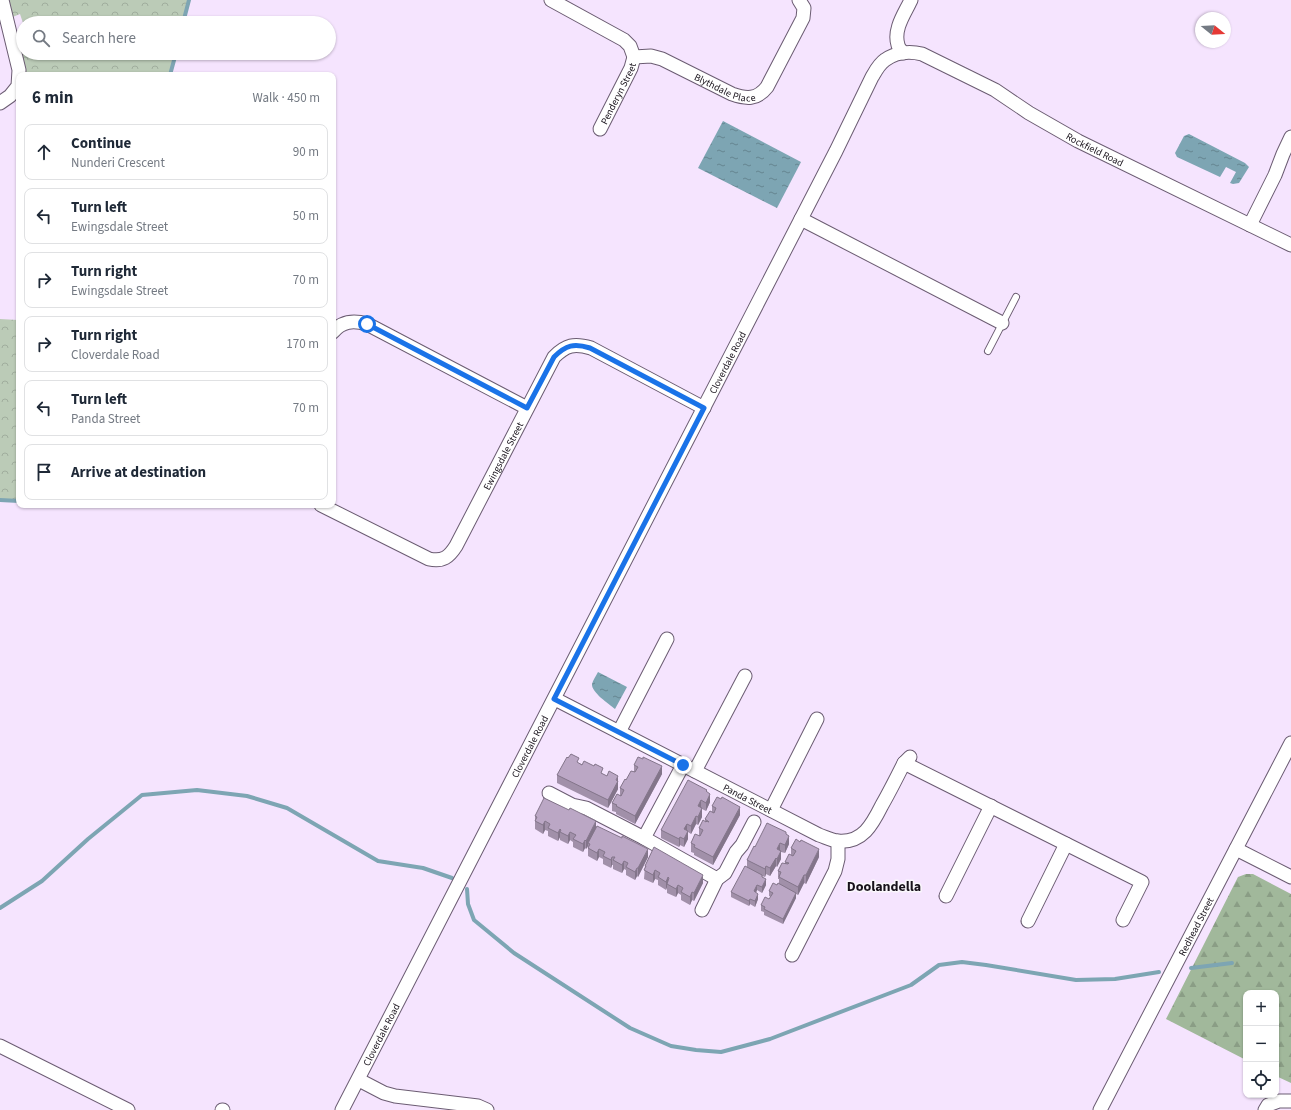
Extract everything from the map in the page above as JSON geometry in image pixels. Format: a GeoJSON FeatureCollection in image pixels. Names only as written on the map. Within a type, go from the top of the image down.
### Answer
{"type":"FeatureCollection","features":[{"type":"Feature","properties":{"kind":"street"},"geometry":{"type":"LineString","coordinates":[[2,0],[16,58]]}},
{"type":"Feature","properties":{"kind":"street"},"geometry":{"type":"LineString","coordinates":[[551,0],[624,40],[630,46],[634,57]]}},
{"type":"Feature","properties":{"kind":"street","name":"Blythdale Place"},"geometry":{"type":"LineString","coordinates":[[634,57],[651,56],[662,59],[732,94],[742,98],[754,97],[764,91],[767,87],[803,18],[804,8],[799,0]]}},
{"type":"Feature","properties":{"kind":"street"},"geometry":{"type":"LineString","coordinates":[[903,53],[898,45],[897,32],[899,24],[911,0]]}},
{"type":"Feature","properties":{"kind":"street","name":"Rockfield Road"},"geometry":{"type":"LineString","coordinates":[[903,53],[913,52],[928,57],[996,90],[1029,113],[1078,140],[1291,245]]}},
{"type":"Feature","properties":{"kind":"street","name":"Cloverdale Road"},"geometry":{"type":"LineString","coordinates":[[342,1110],[359,1080],[872,78],[878,67],[885,60],[903,53]]}},
{"type":"Feature","properties":{"kind":"street","name":"Penderyn Street"},"geometry":{"type":"LineString","coordinates":[[600,129],[631,68],[634,57]]}},
{"type":"Feature","properties":{"kind":"street"},"geometry":{"type":"LineString","coordinates":[[17,60],[19,72]]}},
{"type":"Feature","properties":{"kind":"street"},"geometry":{"type":"LineString","coordinates":[[0,103],[10,96],[16,88]]}},
{"type":"Feature","properties":{"kind":"street"},"geometry":{"type":"LineString","coordinates":[[1250,225],[1275,175],[1291,137]]}},
{"type":"Feature","properties":{"kind":"street"},"geometry":{"type":"LineString","coordinates":[[801,219],[1002,323]]}},
{"type":"Feature","properties":{"kind":"street"},"geometry":{"type":"LineString","coordinates":[[336,329],[348,321],[367,324],[527,408]]}},
{"type":"Feature","properties":{"kind":"street","name":"Ewingsdale Street"},"geometry":{"type":"LineString","coordinates":[[327,508],[429,560],[436,561],[446,558],[456,546],[554,357],[567,346],[581,345],[590,348],[704,408]]}},
{"type":"Feature","properties":{"kind":"street"},"geometry":{"type":"LineString","coordinates":[[619,732],[666,640]]}},
{"type":"Feature","properties":{"kind":"street"},"geometry":{"type":"LineString","coordinates":[[695,771],[745,676]]}},
{"type":"Feature","properties":{"kind":"street","name":"Panda Street"},"geometry":{"type":"LineString","coordinates":[[554,699],[820,835],[838,841],[858,838],[866,832],[907,760],[991,806]]}},
{"type":"Feature","properties":{"kind":"street"},"geometry":{"type":"LineString","coordinates":[[771,810],[817,719]]}},
{"type":"Feature","properties":{"kind":"street","name":"Redhead Street"},"geometry":{"type":"LineString","coordinates":[[1100,1110],[1291,743]]}},
{"type":"Feature","properties":{"kind":"street"},"geometry":{"type":"LineString","coordinates":[[644,838],[683,765]]}},
{"type":"Feature","properties":{"kind":"street"},"geometry":{"type":"LineString","coordinates":[[549,793],[572,805],[586,808],[644,838],[717,879]]}},
{"type":"Feature","properties":{"kind":"street"},"geometry":{"type":"LineString","coordinates":[[946,896],[991,806],[1142,882],[1123,920]]}},
{"type":"Feature","properties":{"kind":"street"},"geometry":{"type":"LineString","coordinates":[[702,910],[717,879],[725,873],[736,852],[742,846],[754,822]]}},
{"type":"Feature","properties":{"kind":"street"},"geometry":{"type":"LineString","coordinates":[[792,955],[835,871],[838,859],[838,841]]}},
{"type":"Feature","properties":{"kind":"street"},"geometry":{"type":"LineString","coordinates":[[1028,921],[1066,844]]}},
{"type":"Feature","properties":{"kind":"street"},"geometry":{"type":"LineString","coordinates":[[1236,849],[1291,877]]}},
{"type":"Feature","properties":{"kind":"street"},"geometry":{"type":"LineString","coordinates":[[0,1046],[128,1110]]}},
{"type":"Feature","properties":{"kind":"street"},"geometry":{"type":"LineString","coordinates":[[359,1080],[384,1093],[395,1096],[478,1106],[487,1110]]}},
{"type":"Feature","properties":{"kind":"street"},"geometry":{"type":"LineString","coordinates":[[1265,1110],[1268,1105],[1279,1101],[1291,1101]]}},
{"type":"Feature","properties":{"kind":"lane"},"geometry":{"type":"LineString","coordinates":[[988,351],[1016,297]]}},
{"type":"Feature","properties":{"kind":"green space"},"geometry":{"type":"Polygon","coordinates":[[[5,0],[189,0],[185,16],[21,16],[20,14],[10,18],[5,0]]]}},
{"type":"Feature","properties":{"kind":"green space"},"geometry":{"type":"Polygon","coordinates":[[[22,60],[174,60],[171,72],[25,71],[22,60]]]}},
{"type":"Feature","properties":{"kind":"green space"},"geometry":{"type":"Polygon","coordinates":[[[0,319],[16,320],[16,501],[0,500],[0,319]]]}},
{"type":"Feature","properties":{"kind":"green space"},"geometry":{"type":"Polygon","coordinates":[[[1246,874],[1253,874],[1291,894],[1291,1083],[1279,1077],[1279,990],[1243,990],[1243,1058],[1166,1019],[1238,877],[1246,874]]]}},
{"type":"Feature","properties":{"kind":"water"},"geometry":{"type":"Polygon","coordinates":[[[723,121],[801,162],[777,208],[698,168],[723,121]]]}},
{"type":"Feature","properties":{"kind":"water"},"geometry":{"type":"Polygon","coordinates":[[[1189,134],[1245,163],[1249,167],[1239,183],[1230,183],[1236,172],[1226,167],[1220,177],[1177,157],[1175,153],[1184,136],[1189,134]]]}},
{"type":"Feature","properties":{"kind":"water"},"geometry":{"type":"Polygon","coordinates":[[[598,672],[627,687],[615,709],[601,698],[592,687],[592,682],[598,672]]]}},
{"type":"Feature","properties":{"kind":"building"},"geometry":{"type":"Polygon","coordinates":[[[571,754],[579,758],[577,762],[582,765],[584,761],[594,766],[595,764],[603,768],[601,773],[607,776],[609,771],[618,776],[616,780],[618,781],[608,800],[557,775],[567,757],[568,758],[571,754]]]}},
{"type":"Feature","properties":{"kind":"building"},"geometry":{"type":"Polygon","coordinates":[[[638,757],[643,759],[643,757],[662,766],[635,816],[612,803],[617,794],[621,796],[624,790],[620,788],[625,779],[626,780],[631,771],[635,772],[638,767],[634,765],[638,757]]]}},
{"type":"Feature","properties":{"kind":"building"},"geometry":{"type":"Polygon","coordinates":[[[688,780],[707,790],[706,791],[710,794],[706,803],[701,800],[698,806],[702,808],[698,817],[696,816],[691,826],[687,824],[684,829],[688,831],[684,839],[680,837],[679,839],[661,830],[688,780]]]}},
{"type":"Feature","properties":{"kind":"building"},"geometry":{"type":"Polygon","coordinates":[[[717,797],[721,799],[722,797],[740,807],[713,857],[694,847],[695,845],[691,843],[695,834],[700,836],[703,830],[699,828],[703,820],[709,822],[705,819],[710,811],[714,813],[716,808],[712,806],[717,797]]]}},
{"type":"Feature","properties":{"kind":"building"},"geometry":{"type":"Polygon","coordinates":[[[544,798],[569,810],[570,808],[596,821],[583,844],[573,839],[576,835],[570,832],[568,836],[560,832],[560,829],[558,833],[548,828],[550,824],[545,821],[543,825],[535,821],[537,817],[535,816],[544,798]]]}},
{"type":"Feature","properties":{"kind":"building"},"geometry":{"type":"Polygon","coordinates":[[[767,823],[786,832],[789,836],[785,845],[780,843],[777,849],[781,851],[777,859],[776,858],[770,868],[766,866],[765,869],[747,860],[767,823]]]}},
{"type":"Feature","properties":{"kind":"building"},"geometry":{"type":"Polygon","coordinates":[[[597,826],[648,849],[635,872],[626,867],[628,863],[624,861],[622,865],[613,860],[615,857],[612,857],[611,860],[603,856],[605,852],[599,849],[597,853],[588,848],[590,844],[588,843],[597,826]]]}},
{"type":"Feature","properties":{"kind":"building"},"geometry":{"type":"Polygon","coordinates":[[[796,839],[819,849],[798,887],[779,877],[781,872],[778,871],[782,863],[789,863],[785,862],[789,854],[793,856],[796,851],[791,848],[796,839]]]}},
{"type":"Feature","properties":{"kind":"building"},"geometry":{"type":"Polygon","coordinates":[[[654,847],[703,875],[694,893],[692,892],[690,897],[681,892],[683,888],[678,885],[676,889],[667,884],[668,877],[666,882],[658,877],[660,873],[655,870],[653,875],[644,870],[654,847]]]}},
{"type":"Feature","properties":{"kind":"building"},"geometry":{"type":"Polygon","coordinates":[[[745,866],[762,875],[762,877],[766,879],[762,887],[757,885],[754,891],[758,894],[755,901],[750,899],[749,901],[731,892],[745,866]]]}},
{"type":"Feature","properties":{"kind":"building"},"geometry":{"type":"Polygon","coordinates":[[[773,883],[777,885],[778,883],[796,893],[783,919],[764,909],[765,907],[761,905],[765,897],[769,899],[773,893],[769,891],[773,883]]]}},
{"type":"Feature","properties":{"kind":"waterway"},"geometry":{"type":"LineString","coordinates":[[185,16],[189,0]]}},
{"type":"Feature","properties":{"kind":"waterway"},"geometry":{"type":"LineString","coordinates":[[171,72],[174,60]]}},
{"type":"Feature","properties":{"kind":"waterway"},"geometry":{"type":"LineString","coordinates":[[0,500],[16,501]]}},
{"type":"Feature","properties":{"kind":"waterway"},"geometry":{"type":"LineString","coordinates":[[0,908],[42,881],[88,839],[142,795],[197,790],[247,796],[287,808],[378,861],[423,868],[452,878]]}},
{"type":"Feature","properties":{"kind":"waterway"},"geometry":{"type":"LineString","coordinates":[[467,889],[468,904],[474,920],[514,953],[630,1028],[671,1046],[696,1050],[721,1052],[770,1039],[911,985],[939,965],[962,962],[1076,980],[1115,979],[1159,972]]}},
{"type":"Feature","properties":{"kind":"waterway"},"geometry":{"type":"LineString","coordinates":[[1191,968],[1232,963]]}},
{"type":"Feature","properties":{"kind":"district","name":"Doolandella"},"geometry":{"type":"Point","coordinates":[884,886]}},
{"type":"Feature","properties":{"kind":"route"},"geometry":{"type":"LineString","coordinates":[[367,324],[527,408],[554,357],[567,346],[574,345],[581,345],[590,348],[704,408],[554,699],[683,765]]}}]}
